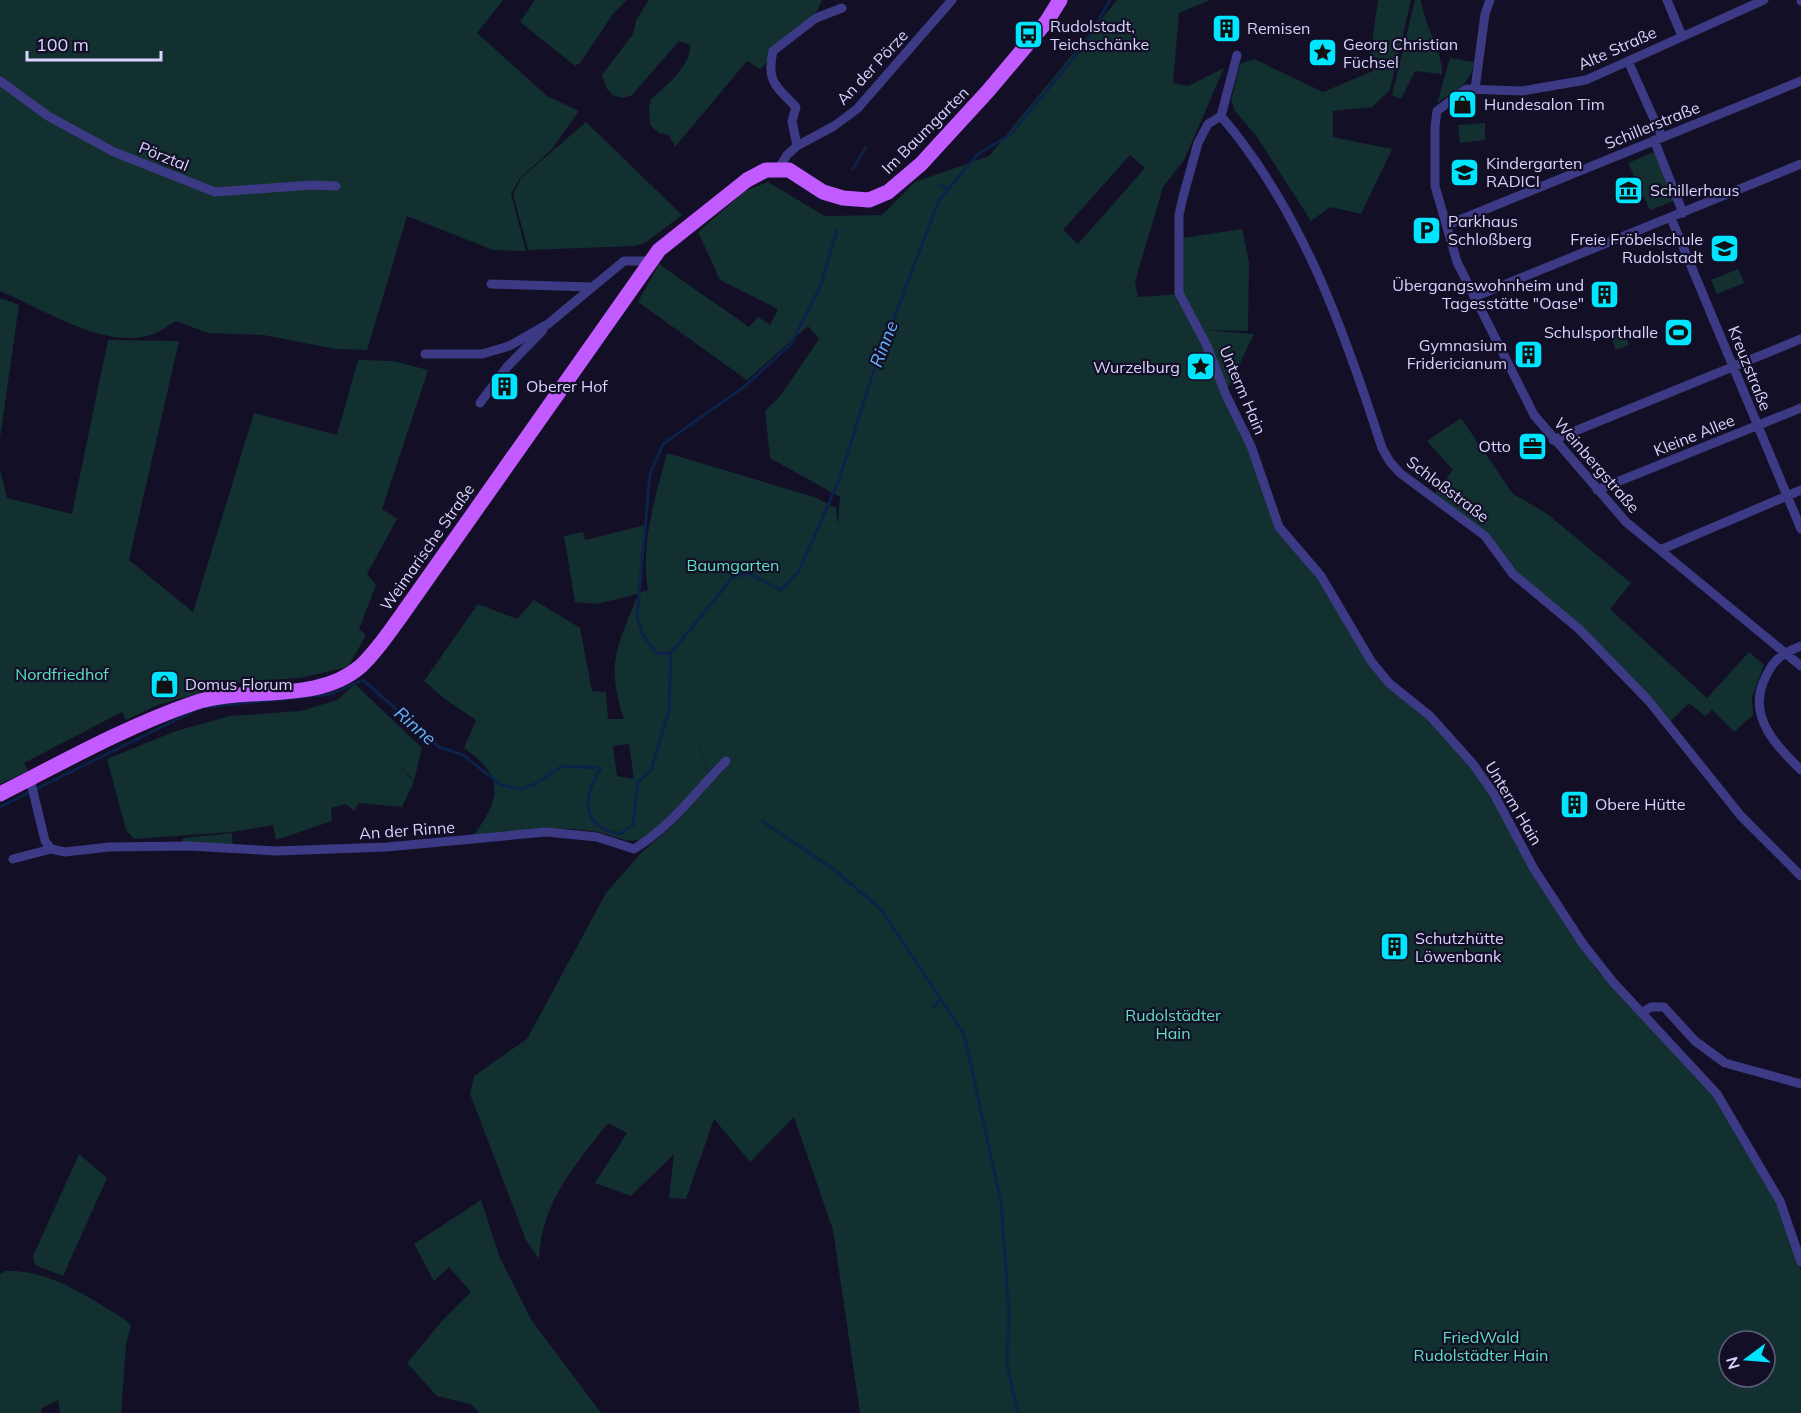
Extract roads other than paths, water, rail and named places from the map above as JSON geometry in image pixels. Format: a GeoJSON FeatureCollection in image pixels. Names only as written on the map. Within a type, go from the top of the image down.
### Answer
{"type":"FeatureCollection","features":[{"type":"Feature","properties":{"kind":"main road","name":"Im Baumgarten"},"geometry":{"type":"LineString","coordinates":[[779,168],[793,172],[824,192],[843,198],[869,200],[888,192],[921,164],[982,98],[1042,27],[1060,0]]}},
{"type":"Feature","properties":{"kind":"main road","name":"Weimarische Straße"},"geometry":{"type":"LineString","coordinates":[[0,794],[33,786],[162,714],[197,701],[314,688],[342,678],[359,667],[382,643],[408,607],[650,261],[672,239],[747,180],[766,170],[779,168]]}},
{"type":"Feature","properties":{"kind":"street","name":"An der Pörze"},"geometry":{"type":"LineString","coordinates":[[779,168],[787,155],[797,146],[834,126],[857,109],[952,0]]}},
{"type":"Feature","properties":{"kind":"street"},"geometry":{"type":"LineString","coordinates":[[1475,89],[1485,14],[1490,0]]}},
{"type":"Feature","properties":{"kind":"street"},"geometry":{"type":"LineString","coordinates":[[1667,0],[1682,36]]}},
{"type":"Feature","properties":{"kind":"street","name":"Alte Straße"},"geometry":{"type":"LineString","coordinates":[[1475,89],[1522,91],[1572,84],[1764,0]]}},
{"type":"Feature","properties":{"kind":"street"},"geometry":{"type":"LineString","coordinates":[[797,146],[793,130],[796,107],[771,81],[769,73],[773,51],[816,18],[843,8]]}},
{"type":"Feature","properties":{"kind":"street"},"geometry":{"type":"LineString","coordinates":[[1221,116],[1237,55]]}},
{"type":"Feature","properties":{"kind":"street"},"geometry":{"type":"LineString","coordinates":[[1628,61],[1683,213]]}},
{"type":"Feature","properties":{"kind":"street","name":"Pörztal"},"geometry":{"type":"LineString","coordinates":[[0,81],[48,116],[114,152],[215,192],[302,185],[336,186]]}},
{"type":"Feature","properties":{"kind":"street","name":"Schillerstraße"},"geometry":{"type":"LineString","coordinates":[[1447,225],[1801,81]]}},
{"type":"Feature","properties":{"kind":"street","name":"Weinbergstraße"},"geometry":{"type":"LineString","coordinates":[[1475,89],[1460,92],[1437,111],[1435,186],[1457,262],[1529,406],[1553,440],[1626,522],[1801,666]]}},
{"type":"Feature","properties":{"kind":"street","name":"Unterm Hain"},"geometry":{"type":"LineString","coordinates":[[1221,116],[1208,124],[1198,143],[1183,197],[1179,215],[1179,293],[1207,346],[1226,395],[1251,446],[1279,527],[1321,576],[1346,624],[1371,662],[1389,683],[1430,716],[1473,764],[1494,794],[1534,869],[1583,944],[1613,982],[1717,1094],[1780,1201],[1801,1262]]}},
{"type":"Feature","properties":{"kind":"street","name":"Schloßstraße"},"geometry":{"type":"LineString","coordinates":[[1221,116],[1245,145],[1309,254],[1348,344],[1382,448],[1390,462],[1400,473],[1485,536],[1513,574],[1579,629],[1648,700],[1741,816],[1801,876]]}},
{"type":"Feature","properties":{"kind":"street"},"geometry":{"type":"LineString","coordinates":[[1474,297],[1801,164]]}},
{"type":"Feature","properties":{"kind":"street","name":"Kreuzstraße"},"geometry":{"type":"LineString","coordinates":[[1671,218],[1801,529]]}},
{"type":"Feature","properties":{"kind":"street"},"geometry":{"type":"LineString","coordinates":[[480,403],[507,367],[548,324],[591,287],[624,261],[650,261]]}},
{"type":"Feature","properties":{"kind":"street"},"geometry":{"type":"LineString","coordinates":[[491,284],[591,287]]}},
{"type":"Feature","properties":{"kind":"street"},"geometry":{"type":"LineString","coordinates":[[425,354],[482,354],[508,346],[548,324]]}},
{"type":"Feature","properties":{"kind":"street"},"geometry":{"type":"LineString","coordinates":[[1553,440],[1801,339]]}},
{"type":"Feature","properties":{"kind":"street","name":"Kleine Allee"},"geometry":{"type":"LineString","coordinates":[[1597,490],[1801,408]]}},
{"type":"Feature","properties":{"kind":"street"},"geometry":{"type":"LineString","coordinates":[[1660,550],[1801,490]]}},
{"type":"Feature","properties":{"kind":"street"},"geometry":{"type":"LineString","coordinates":[[1801,646],[1785,653],[1770,665],[1758,695],[1760,714],[1770,735],[1801,770]]}},
{"type":"Feature","properties":{"kind":"street","name":"An der Rinne"},"geometry":{"type":"LineString","coordinates":[[13,859],[51,849],[65,852],[108,847],[188,846],[287,851],[399,846],[546,832],[597,837],[634,849],[670,823],[695,792],[726,761]]}},
{"type":"Feature","properties":{"kind":"street"},"geometry":{"type":"LineString","coordinates":[[33,786],[45,841],[51,849]]}},
{"type":"Feature","properties":{"kind":"street"},"geometry":{"type":"LineString","coordinates":[[1643,1012],[1651,1007],[1664,1007],[1695,1041],[1725,1063],[1801,1084]]}},
{"type":"Feature","properties":{"kind":"waterway","name":"Rinne"},"geometry":{"type":"LineString","coordinates":[[206,707],[331,694],[363,680],[439,747],[463,755],[501,785],[520,789],[535,784],[562,766],[601,768],[590,790],[588,800],[592,818],[598,825],[620,834],[633,825],[638,782],[651,770],[669,711],[671,653],[733,577],[748,573],[781,590],[799,571],[839,480],[872,376],[939,200],[978,154],[1011,134],[1085,44],[1110,0]]}},
{"type":"Feature","properties":{"kind":"waterway","name":"Rinne"},"geometry":{"type":"LineString","coordinates":[[853,169],[865,148]]}},
{"type":"Feature","properties":{"kind":"waterway"},"geometry":{"type":"LineString","coordinates":[[939,185],[949,189]]}},
{"type":"Feature","properties":{"kind":"waterway","name":"Rinne"},"geometry":{"type":"LineString","coordinates":[[671,653],[656,653],[643,635],[637,617],[650,474],[663,444],[745,386],[791,344],[820,287],[837,230]]}},
{"type":"Feature","properties":{"kind":"waterway","name":"Rinne"},"geometry":{"type":"LineString","coordinates":[[0,807],[200,708]]}},
{"type":"Feature","properties":{"kind":"waterway"},"geometry":{"type":"LineString","coordinates":[[762,821],[833,869],[880,908],[964,1034],[1001,1202],[1009,1313],[1007,1364],[1018,1413]]}},
{"type":"Feature","properties":{"kind":"waterway"},"geometry":{"type":"LineString","coordinates":[[934,1006],[941,999]]}},
{"type":"Feature","properties":{"kind":"place","name":"Remisen"},"geometry":{"type":"Point","coordinates":[1226,28]}},
{"type":"Feature","properties":{"kind":"place","name":"Rudolstadt, Teichschänke"},"geometry":{"type":"Point","coordinates":[1029,35]}},
{"type":"Feature","properties":{"kind":"place","name":"Georg Christian Füchsel"},"geometry":{"type":"Point","coordinates":[1322,53]}},
{"type":"Feature","properties":{"kind":"place","name":"Hundesalon Tim"},"geometry":{"type":"Point","coordinates":[1463,104]}},
{"type":"Feature","properties":{"kind":"place","name":"Kindergarten RADICI"},"geometry":{"type":"Point","coordinates":[1465,172]}},
{"type":"Feature","properties":{"kind":"place","name":"Schillerhaus"},"geometry":{"type":"Point","coordinates":[1629,190]}},
{"type":"Feature","properties":{"kind":"place","name":"Parkhaus Schloßberg"},"geometry":{"type":"Point","coordinates":[1427,230]}},
{"type":"Feature","properties":{"kind":"place","name":"Freie Fröbelschule Rudolstadt"},"geometry":{"type":"Point","coordinates":[1724,248]}},
{"type":"Feature","properties":{"kind":"place","name":"Übergangswohnheim und Tagesstätte \"Oase\""},"geometry":{"type":"Point","coordinates":[1605,294]}},
{"type":"Feature","properties":{"kind":"place","name":"Schulsporthalle"},"geometry":{"type":"Point","coordinates":[1679,332]}},
{"type":"Feature","properties":{"kind":"place","name":"Gymnasium Fridericianum"},"geometry":{"type":"Point","coordinates":[1528,354]}},
{"type":"Feature","properties":{"kind":"place","name":"Wurzelburg"},"geometry":{"type":"Point","coordinates":[1201,367]}},
{"type":"Feature","properties":{"kind":"place","name":"Oberer Hof"},"geometry":{"type":"Point","coordinates":[505,386]}},
{"type":"Feature","properties":{"kind":"place","name":"Otto"},"geometry":{"type":"Point","coordinates":[1532,446]}},
{"type":"Feature","properties":{"kind":"place","name":"Domus Florum"},"geometry":{"type":"Point","coordinates":[164,684]}},
{"type":"Feature","properties":{"kind":"place","name":"Obere Hütte"},"geometry":{"type":"Point","coordinates":[1574,804]}},
{"type":"Feature","properties":{"kind":"place","name":"Schutzhütte Löwenbank"},"geometry":{"type":"Point","coordinates":[1394,947]}},
{"type":"Feature","properties":{"kind":"park label","name":"Baumgarten"},"geometry":{"type":"Point","coordinates":[733,565]}},
{"type":"Feature","properties":{"kind":"park label","name":"Nordfriedhof"},"geometry":{"type":"Point","coordinates":[62,674]}},
{"type":"Feature","properties":{"kind":"park label","name":"Rudolstädter Hain"},"geometry":{"type":"Point","coordinates":[1173,1024]}},
{"type":"Feature","properties":{"kind":"park label","name":"FriedWald Rudolstädter Hain"},"geometry":{"type":"Point","coordinates":[1481,1346]}}]}
